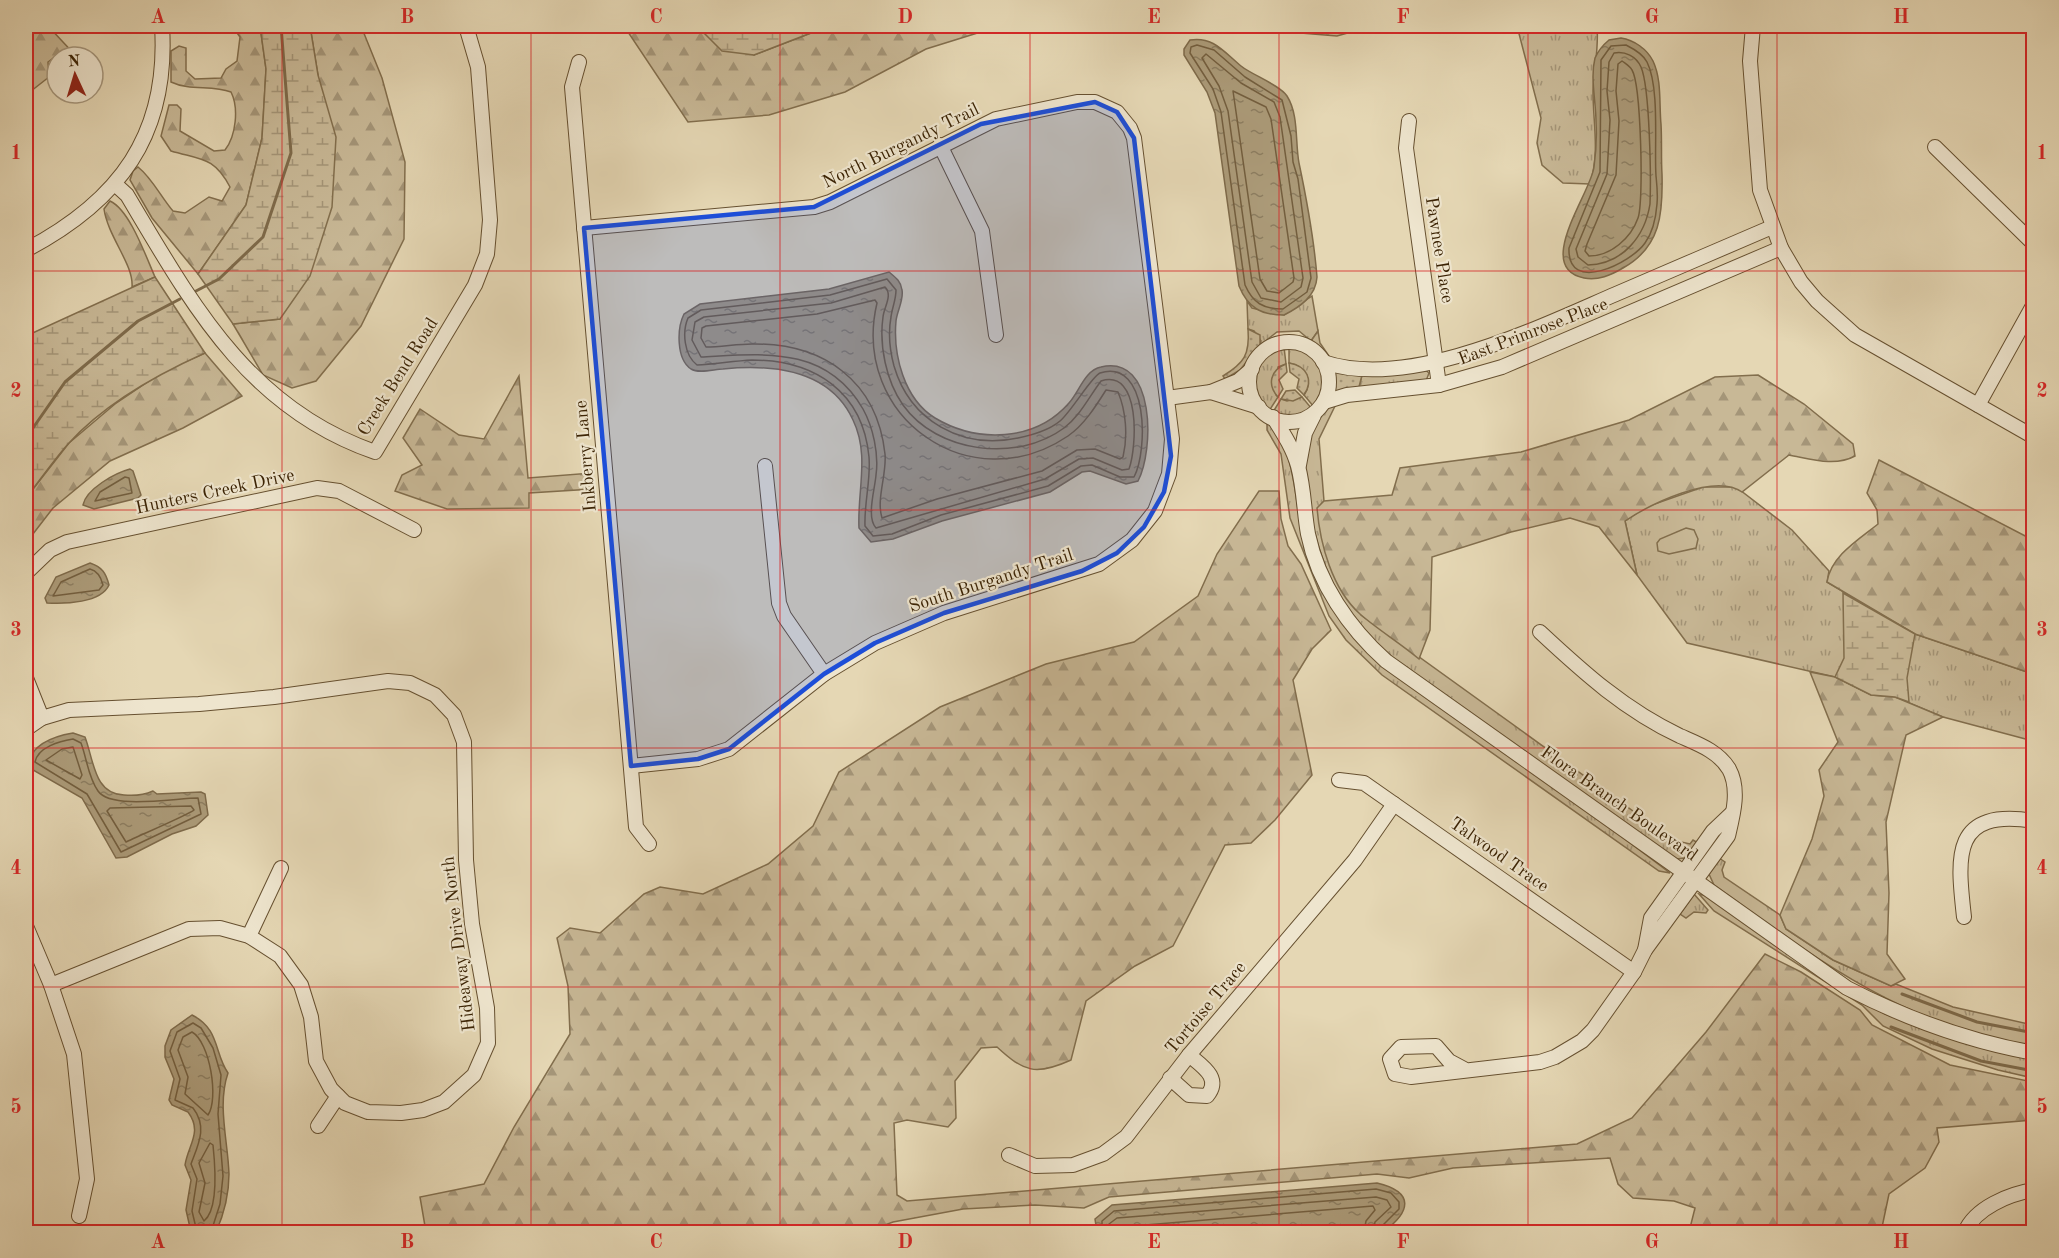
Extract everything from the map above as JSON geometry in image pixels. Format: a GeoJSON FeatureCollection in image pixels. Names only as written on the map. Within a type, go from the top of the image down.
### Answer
{"type":"FeatureCollection","features":[{"type":"Feature","properties":{"kind":"street"},"geometry":{"type":"LineString","coordinates":[[26,250],[82,217],[116,184],[141,146],[154,111],[162,70],[162,26]]}},
{"type":"Feature","properties":{"kind":"street","name":"Creek Bend Road"},"geometry":{"type":"LineString","coordinates":[[116,184],[127,195],[196,309],[245,369],[286,405],[309,421],[375,452],[475,285],[487,254],[490,220],[478,67],[466,26]]}},
{"type":"Feature","properties":{"kind":"street"},"geometry":{"type":"LineString","coordinates":[[1752,26],[1750,61],[1756,165],[1760,190],[1780,248],[1817,302],[1855,335],[2034,436]]}},
{"type":"Feature","properties":{"kind":"street","name":"Inkberry Lane"},"geometry":{"type":"LineString","coordinates":[[579,62],[572,87],[636,827],[649,844]]}},
{"type":"Feature","properties":{"kind":"street","name":"North Burgandy Trail"},"geometry":{"type":"LineString","coordinates":[[584,228],[814,207],[830,202],[996,119],[1077,102],[1095,102],[1107,106],[1124,119],[1134,138],[1167,398]]}},
{"type":"Feature","properties":{"kind":"street","name":"Pawnee Place"},"geometry":{"type":"LineString","coordinates":[[1409,121],[1406,148],[1439,385]]}},
{"type":"Feature","properties":{"kind":"street"},"geometry":{"type":"LineString","coordinates":[[940,145],[982,231],[996,335]]}},
{"type":"Feature","properties":{"kind":"street"},"geometry":{"type":"LineString","coordinates":[[1935,147],[2034,244]]}},
{"type":"Feature","properties":{"kind":"street","name":"East Primrose Place"},"geometry":{"type":"LineString","coordinates":[[1323,362],[1360,370],[1436,362],[1472,352],[1538,327],[1772,227]]}},
{"type":"Feature","properties":{"kind":"street","name":"East Primrose Place"},"geometry":{"type":"LineString","coordinates":[[1324,402],[1347,395],[1439,385],[1502,367],[1780,248]]}},
{"type":"Feature","properties":{"kind":"street"},"geometry":{"type":"LineString","coordinates":[[1637,285],[1647,306]]}},
{"type":"Feature","properties":{"kind":"street"},"geometry":{"type":"LineString","coordinates":[[1978,405],[2034,304]]}},
{"type":"Feature","properties":{"kind":"street"},"geometry":{"type":"LineString","coordinates":[[1167,398],[1211,392],[1238,381],[1252,369],[1265,350],[1286,342],[1304,345],[1323,362],[1329,377],[1324,402]]}},
{"type":"Feature","properties":{"kind":"street"},"geometry":{"type":"LineString","coordinates":[[1252,369],[1250,389],[1259,406]]}},
{"type":"Feature","properties":{"kind":"street"},"geometry":{"type":"LineString","coordinates":[[1211,392],[1259,406]]}},
{"type":"Feature","properties":{"kind":"street","name":"South Burgandy Trail"},"geometry":{"type":"LineString","coordinates":[[631,766],[698,759],[729,749],[824,674],[875,643],[909,626],[944,613],[1082,571],[1117,553],[1144,526],[1164,492],[1171,456],[1167,398]]}},
{"type":"Feature","properties":{"kind":"street","name":"Flora Branch Boulevard"},"geometry":{"type":"LineString","coordinates":[[1299,467],[1305,433],[1314,414],[1324,402]]}},
{"type":"Feature","properties":{"kind":"street","name":"Flora Branch Boulevard"},"geometry":{"type":"LineString","coordinates":[[1259,406],[1273,417],[1288,440],[1299,467],[1308,534],[1319,569],[1345,616],[1370,647],[1410,679],[1824,972],[1879,1005],[1929,1026],[1973,1040],[2034,1053]]}},
{"type":"Feature","properties":{"kind":"street"},"geometry":{"type":"LineString","coordinates":[[1273,417],[1289,421],[1314,414]]}},
{"type":"Feature","properties":{"kind":"street"},"geometry":{"type":"LineString","coordinates":[[765,466],[779,603],[784,616],[824,674]]}},
{"type":"Feature","properties":{"kind":"street","name":"Hunters Creek Drive"},"geometry":{"type":"LineString","coordinates":[[26,573],[50,550],[67,542],[317,488],[339,491],[414,530]]}},
{"type":"Feature","properties":{"kind":"street"},"geometry":{"type":"LineString","coordinates":[[1464,1069],[1449,1061],[1436,1046],[1401,1047],[1390,1059],[1392,1069],[1401,1077],[1540,1062],[1570,1050],[1593,1030],[1634,972],[1645,950],[1728,836],[1735,799],[1735,784],[1730,771],[1721,759],[1710,750],[1657,725],[1614,698],[1540,632]]}},
{"type":"Feature","properties":{"kind":"street"},"geometry":{"type":"LineString","coordinates":[[26,678],[42,718],[26,729]]}},
{"type":"Feature","properties":{"kind":"street","name":"Hideaway Drive North"},"geometry":{"type":"LineString","coordinates":[[42,718],[83,708],[199,704],[274,697],[388,681],[419,686],[435,695],[449,708],[464,742],[466,860],[472,924],[489,1025],[485,1051],[468,1082],[455,1095],[431,1108],[401,1113],[368,1112],[354,1107],[338,1096],[322,1076],[316,1061],[311,1017],[301,985],[280,956],[249,936],[220,928],[189,929],[51,985]]}},
{"type":"Feature","properties":{"kind":"street","name":"Talwood Trace"},"geometry":{"type":"LineString","coordinates":[[1339,780],[1364,783],[1634,972]]}},
{"type":"Feature","properties":{"kind":"street","name":"Tortoise Trace"},"geometry":{"type":"LineString","coordinates":[[1009,1155],[1035,1166],[1072,1165],[1103,1154],[1126,1137],[1189,1055],[1355,860],[1394,804]]}},
{"type":"Feature","properties":{"kind":"street"},"geometry":{"type":"LineString","coordinates":[[1645,950],[1651,918],[1713,831],[1731,813]]}},
{"type":"Feature","properties":{"kind":"street"},"geometry":{"type":"LineString","coordinates":[[1964,917],[1959,859],[1968,837],[1992,819],[2010,818],[2034,821]]}},
{"type":"Feature","properties":{"kind":"street"},"geometry":{"type":"LineString","coordinates":[[249,936],[281,868]]}},
{"type":"Feature","properties":{"kind":"street"},"geometry":{"type":"LineString","coordinates":[[26,926],[67,1029],[77,1074],[87,1179],[80,1216]]}},
{"type":"Feature","properties":{"kind":"street"},"geometry":{"type":"LineString","coordinates":[[1170,1078],[1189,1095],[1207,1095],[1212,1089],[1214,1080],[1209,1071],[1189,1055]]}},
{"type":"Feature","properties":{"kind":"street"},"geometry":{"type":"LineString","coordinates":[[318,1126],[338,1096]]}},
{"type":"Feature","properties":{"kind":"street"},"geometry":{"type":"LineString","coordinates":[[1965,1233],[1983,1212],[2004,1197],[2034,1190]]}},
{"type":"Feature","properties":{"kind":"highlighted area"},"geometry":{"type":"Polygon","coordinates":[[[1095,102],[1117,112],[1134,138],[1171,456],[1164,492],[1144,527],[1117,553],[1082,571],[944,613],[875,643],[824,674],[729,749],[698,759],[631,766],[584,228],[814,207],[981,124],[1095,102]]]}},
{"type":"Feature","properties":{"kind":"green space"},"geometry":{"type":"Polygon","coordinates":[[[26,26],[48,26],[66,45],[45,45],[45,80],[26,95],[26,26]]]}},
{"type":"Feature","properties":{"kind":"green space"},"geometry":{"type":"Polygon","coordinates":[[[232,26],[260,26],[266,69],[262,138],[246,205],[198,274],[152,218],[130,180],[133,171],[138,167],[173,211],[185,213],[209,197],[222,201],[230,187],[218,170],[199,158],[171,151],[161,136],[169,105],[177,105],[181,109],[180,131],[214,151],[225,150],[229,144],[236,114],[231,92],[178,85],[171,82],[171,51],[179,46],[186,48],[186,71],[195,79],[221,78],[226,69],[237,61],[240,37],[232,26]]]}},
{"type":"Feature","properties":{"kind":"green space"},"geometry":{"type":"Polygon","coordinates":[[[260,26],[310,26],[318,75],[336,137],[332,207],[310,276],[280,319],[233,324],[198,274],[246,205],[262,138],[266,69],[260,26]]]}},
{"type":"Feature","properties":{"kind":"green space"},"geometry":{"type":"Polygon","coordinates":[[[310,26],[361,26],[382,78],[405,162],[404,239],[361,326],[316,381],[292,388],[263,375],[233,324],[280,319],[318,75],[310,26]]]}},
{"type":"Feature","properties":{"kind":"green space"},"geometry":{"type":"Polygon","coordinates":[[[626,26],[703,26],[702,31],[754,55],[829,26],[1000,26],[926,49],[845,92],[769,115],[688,122],[626,26]]]}},
{"type":"Feature","properties":{"kind":"green space"},"geometry":{"type":"Polygon","coordinates":[[[703,26],[829,26],[754,55],[722,51],[702,31],[703,26]]]}},
{"type":"Feature","properties":{"kind":"green space"},"geometry":{"type":"Polygon","coordinates":[[[1239,26],[1360,26],[1358,30],[1337,36],[1239,26]]]}},
{"type":"Feature","properties":{"kind":"green space"},"geometry":{"type":"Polygon","coordinates":[[[1476,26],[1517,26],[1519,31],[1490,31],[1476,26]]]}},
{"type":"Feature","properties":{"kind":"green space"},"geometry":{"type":"Polygon","coordinates":[[[1517,26],[1597,26],[1593,91],[1595,160],[1590,184],[1563,183],[1542,165],[1537,143],[1541,118],[1517,26]]]}},
{"type":"Feature","properties":{"kind":"green space"},"geometry":{"type":"Polygon","coordinates":[[[110,201],[131,224],[155,277],[132,287],[129,269],[106,219],[104,209],[110,201]]]}},
{"type":"Feature","properties":{"kind":"green space"},"geometry":{"type":"Polygon","coordinates":[[[155,277],[205,353],[168,371],[114,403],[68,444],[26,498],[26,336],[155,277]]]}},
{"type":"Feature","properties":{"kind":"green space"},"geometry":{"type":"Polygon","coordinates":[[[1312,296],[1318,331],[1311,341],[1299,331],[1277,332],[1260,345],[1261,341],[1254,331],[1248,329],[1247,301],[1252,308],[1284,315],[1312,296]]]}},
{"type":"Feature","properties":{"kind":"green space"},"geometry":{"type":"Polygon","coordinates":[[[1248,329],[1260,335],[1260,345],[1240,370],[1225,379],[1223,376],[1241,362],[1247,352],[1248,329]]]}},
{"type":"Feature","properties":{"kind":"green space"},"geometry":{"type":"Polygon","coordinates":[[[1318,331],[1320,343],[1333,362],[1324,357],[1311,341],[1318,331]]]}},
{"type":"Feature","properties":{"kind":"green space"},"geometry":{"type":"Polygon","coordinates":[[[1289,346],[1309,353],[1321,368],[1323,387],[1314,407],[1304,395],[1308,385],[1307,375],[1300,367],[1289,363],[1289,346]]]}},
{"type":"Feature","properties":{"kind":"green space"},"geometry":{"type":"Polygon","coordinates":[[[1284,347],[1286,364],[1278,367],[1276,395],[1278,397],[1269,411],[1257,393],[1256,374],[1265,358],[1273,351],[1284,347]]]}},
{"type":"Feature","properties":{"kind":"green space"},"geometry":{"type":"Polygon","coordinates":[[[205,353],[242,396],[183,428],[110,461],[53,508],[26,543],[26,498],[69,443],[115,404],[164,371],[205,353]]]}},
{"type":"Feature","properties":{"kind":"green space"},"geometry":{"type":"Polygon","coordinates":[[[1289,363],[1300,367],[1307,374],[1308,384],[1304,395],[1297,388],[1299,379],[1290,372],[1289,363]]]}},
{"type":"Feature","properties":{"kind":"green space"},"geometry":{"type":"Polygon","coordinates":[[[1286,364],[1287,372],[1279,380],[1283,389],[1278,397],[1272,388],[1272,378],[1276,370],[1286,364]]]}},
{"type":"Feature","properties":{"kind":"green space"},"geometry":{"type":"Polygon","coordinates":[[[1423,368],[1429,373],[1426,381],[1359,387],[1362,375],[1423,368]]]}},
{"type":"Feature","properties":{"kind":"green space"},"geometry":{"type":"Polygon","coordinates":[[[1334,371],[1362,375],[1359,387],[1333,392],[1334,371]]]}},
{"type":"Feature","properties":{"kind":"green space"},"geometry":{"type":"Polygon","coordinates":[[[1758,375],[1804,404],[1853,444],[1855,456],[1831,462],[1789,455],[1742,492],[1730,487],[1699,488],[1665,500],[1636,514],[1625,521],[1637,575],[1599,527],[1570,518],[1511,532],[1432,557],[1430,630],[1419,659],[1360,614],[1350,604],[1335,579],[1321,536],[1317,508],[1324,501],[1392,495],[1400,468],[1521,452],[1629,420],[1715,377],[1758,375]]]}},
{"type":"Feature","properties":{"kind":"green space"},"geometry":{"type":"Polygon","coordinates":[[[519,376],[528,478],[592,473],[593,489],[529,493],[529,508],[447,509],[395,491],[402,475],[422,465],[403,438],[420,409],[459,435],[484,439],[519,376]]]}},
{"type":"Feature","properties":{"kind":"green space"},"geometry":{"type":"Polygon","coordinates":[[[1295,390],[1302,397],[1293,401],[1281,399],[1286,391],[1295,390]]]}},
{"type":"Feature","properties":{"kind":"green space"},"geometry":{"type":"Polygon","coordinates":[[[1302,397],[1312,409],[1308,412],[1288,417],[1273,412],[1281,399],[1287,401],[1302,397]]]}},
{"type":"Feature","properties":{"kind":"green space"},"geometry":{"type":"Polygon","coordinates":[[[1337,402],[1319,439],[1324,501],[1318,508],[1361,615],[1669,837],[1668,839],[1690,844],[1693,840],[1698,843],[1686,858],[1676,859],[1392,657],[1354,616],[1326,568],[1311,517],[1306,489],[1306,461],[1310,436],[1320,416],[1337,402]]]}},
{"type":"Feature","properties":{"kind":"green space"},"geometry":{"type":"Polygon","coordinates":[[[1267,421],[1285,448],[1307,556],[1315,576],[1350,632],[1670,873],[1659,871],[1382,675],[1346,640],[1329,616],[1290,518],[1281,454],[1267,430],[1267,421]]]}},
{"type":"Feature","properties":{"kind":"green space"},"geometry":{"type":"Polygon","coordinates":[[[1879,460],[2033,540],[2033,674],[1915,634],[1827,582],[1840,556],[1878,524],[1877,510],[1867,493],[1879,460]]]}},
{"type":"Feature","properties":{"kind":"green space"},"geometry":{"type":"Polygon","coordinates":[[[1703,487],[1736,487],[1792,530],[1829,571],[1827,582],[1915,634],[2033,674],[2033,741],[1943,717],[1895,697],[1871,695],[1835,677],[1687,643],[1637,575],[1625,521],[1646,507],[1703,487]]]}},
{"type":"Feature","properties":{"kind":"green space"},"geometry":{"type":"Polygon","coordinates":[[[1259,491],[1279,491],[1281,519],[1288,546],[1301,564],[1331,630],[1312,649],[1293,680],[1312,775],[1275,820],[1251,843],[1225,845],[1173,946],[1135,966],[1086,1001],[1071,1060],[1048,1068],[1031,1069],[1015,1062],[997,1047],[981,1048],[955,1081],[956,1118],[948,1127],[907,1120],[894,1123],[897,1195],[907,1201],[1577,1144],[1632,1118],[1706,1032],[1765,954],[1801,972],[1860,1010],[1872,1025],[1950,1065],[2033,1082],[2033,1120],[1937,1128],[1939,1142],[1925,1168],[1889,1194],[1881,1232],[1689,1232],[1695,1208],[1674,1201],[1633,1198],[1618,1184],[1610,1158],[1453,1168],[1409,1178],[1377,1174],[1109,1197],[1084,1208],[1035,1205],[963,1209],[893,1222],[866,1232],[426,1232],[420,1197],[484,1184],[514,1127],[570,1034],[568,986],[557,938],[570,928],[600,933],[644,894],[660,887],[703,894],[768,864],[813,826],[839,772],[940,707],[1046,664],[1134,642],[1198,596],[1217,554],[1259,491]]]}},
{"type":"Feature","properties":{"kind":"green space"},"geometry":{"type":"Polygon","coordinates":[[[1686,528],[1694,530],[1698,539],[1696,548],[1669,554],[1658,551],[1657,543],[1660,539],[1686,528]]]}},
{"type":"Feature","properties":{"kind":"green space"},"geometry":{"type":"Polygon","coordinates":[[[1843,593],[1915,634],[1907,678],[1909,702],[1895,697],[1871,695],[1835,677],[1844,658],[1843,593]]]}},
{"type":"Feature","properties":{"kind":"green space"},"geometry":{"type":"Polygon","coordinates":[[[1810,672],[1835,677],[1871,695],[1895,697],[1943,717],[1906,735],[1886,822],[1889,893],[1887,954],[1905,979],[1891,986],[1833,960],[1786,929],[1780,915],[1812,839],[1824,796],[1819,770],[1838,742],[1810,672]]]}},
{"type":"Feature","properties":{"kind":"green space"},"geometry":{"type":"Polygon","coordinates":[[[1719,858],[1725,862],[1722,870],[1724,877],[1780,915],[1786,929],[1833,960],[1891,986],[1896,984],[1953,1007],[2033,1025],[2033,1048],[1985,1037],[1942,1023],[1902,1006],[1826,964],[1714,885],[1709,874],[1719,858]]]}},
{"type":"Feature","properties":{"kind":"green space"},"geometry":{"type":"Polygon","coordinates":[[[1694,894],[1708,910],[1706,913],[1694,912],[1686,918],[1680,914],[1694,894]]]}},
{"type":"Feature","properties":{"kind":"green space"},"geometry":{"type":"Polygon","coordinates":[[[1699,894],[1707,896],[1885,1014],[1971,1045],[2033,1058],[2033,1078],[1998,1070],[1932,1049],[1883,1026],[1862,1005],[1714,911],[1699,894]]]}},
{"type":"Feature","properties":{"kind":"water"},"geometry":{"type":"Polygon","coordinates":[[[1621,38],[1644,49],[1653,61],[1658,76],[1662,188],[1660,215],[1652,239],[1636,260],[1609,275],[1594,279],[1584,278],[1570,271],[1564,260],[1564,245],[1594,167],[1596,150],[1593,82],[1595,58],[1609,40],[1621,38]]]}},
{"type":"Feature","properties":{"kind":"water"},"geometry":{"type":"Polygon","coordinates":[[[1190,40],[1205,40],[1218,46],[1246,69],[1278,88],[1291,103],[1317,277],[1314,290],[1306,300],[1284,315],[1269,314],[1256,309],[1247,300],[1239,286],[1215,113],[1207,92],[1184,55],[1184,49],[1190,40]]]}},
{"type":"Feature","properties":{"kind":"water"},"geometry":{"type":"Polygon","coordinates":[[[889,272],[899,282],[902,290],[896,321],[896,348],[899,362],[908,388],[924,410],[951,426],[969,432],[987,435],[1023,431],[1055,416],[1069,403],[1086,377],[1095,369],[1119,367],[1132,375],[1141,389],[1146,408],[1147,449],[1138,481],[1126,484],[1090,471],[1082,472],[1050,492],[942,521],[893,539],[871,542],[859,528],[862,460],[858,433],[843,403],[830,390],[798,374],[780,370],[742,368],[694,370],[686,364],[680,351],[679,335],[684,314],[700,304],[829,289],[889,272]]]}},
{"type":"Feature","properties":{"kind":"water"},"geometry":{"type":"Polygon","coordinates":[[[130,469],[133,471],[141,495],[138,498],[94,509],[83,505],[85,499],[95,488],[109,478],[130,469]]]}},
{"type":"Feature","properties":{"kind":"water"},"geometry":{"type":"Polygon","coordinates":[[[90,563],[98,566],[105,574],[109,585],[105,591],[82,601],[47,603],[45,598],[56,577],[90,563]]]}},
{"type":"Feature","properties":{"kind":"water"},"geometry":{"type":"Polygon","coordinates":[[[73,733],[85,737],[97,775],[107,789],[114,793],[128,795],[153,791],[157,794],[201,792],[205,794],[208,815],[196,826],[172,834],[127,857],[116,858],[82,798],[33,770],[28,762],[40,745],[52,738],[73,733]]]}},
{"type":"Feature","properties":{"kind":"water"},"geometry":{"type":"Polygon","coordinates":[[[192,1015],[201,1021],[212,1034],[228,1073],[223,1110],[229,1182],[216,1232],[191,1232],[186,1210],[191,1180],[185,1165],[194,1126],[188,1112],[172,1105],[169,1100],[174,1079],[165,1057],[165,1046],[171,1030],[192,1015]]]}},
{"type":"Feature","properties":{"kind":"water"},"geometry":{"type":"Polygon","coordinates":[[[1377,1183],[1398,1192],[1405,1203],[1399,1217],[1383,1232],[1097,1232],[1095,1219],[1112,1205],[1377,1183]]]}},
{"type":"Feature","properties":{"kind":"waterway"},"geometry":{"type":"LineString","coordinates":[[196,291],[219,279],[263,237],[291,153],[281,26]]}},
{"type":"Feature","properties":{"kind":"waterway"},"geometry":{"type":"LineString","coordinates":[[26,438],[65,382],[138,321],[180,299]]}},
{"type":"Feature","properties":{"kind":"waterway"},"geometry":{"type":"LineString","coordinates":[[1902,994],[1977,1022],[2034,1033]]}},
{"type":"Feature","properties":{"kind":"waterway"},"geometry":{"type":"LineString","coordinates":[[1891,1027],[1981,1061],[2034,1071]]}}]}
